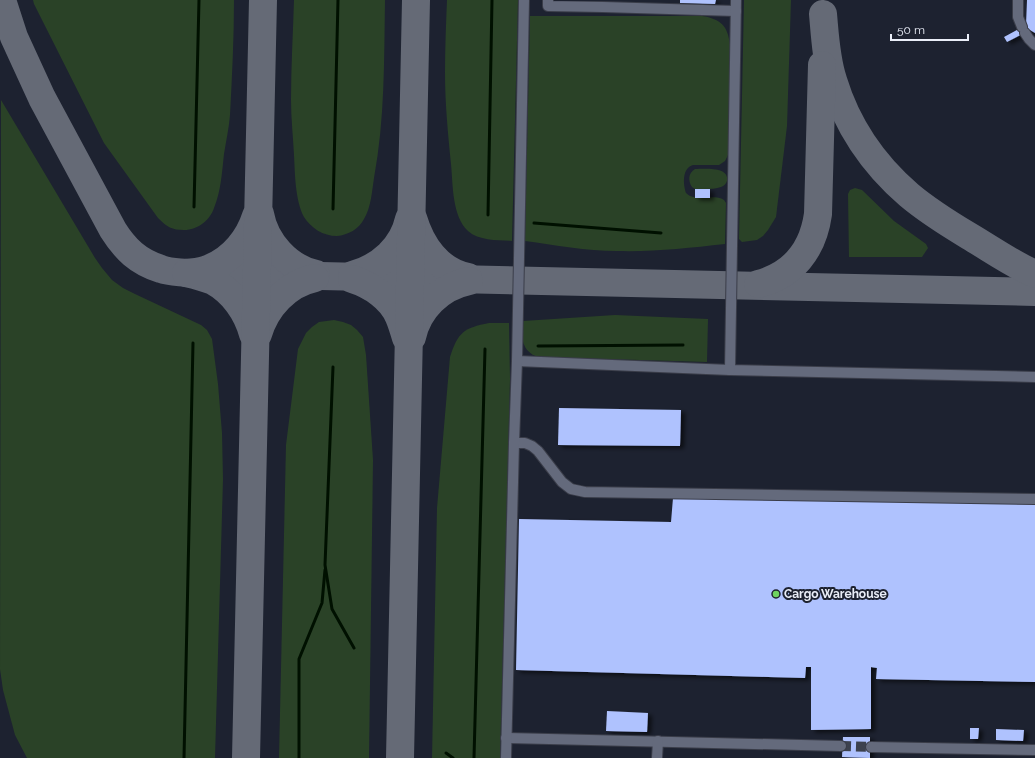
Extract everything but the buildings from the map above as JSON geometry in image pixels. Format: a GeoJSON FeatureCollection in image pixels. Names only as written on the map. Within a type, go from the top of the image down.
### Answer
{"type":"FeatureCollection","features":[{"type":"Feature","properties":{"kind":"lane"},"geometry":{"type":"LineString","coordinates":[[506,758],[517,362],[524,0]]}},
{"type":"Feature","properties":{"kind":"lane"},"geometry":{"type":"LineString","coordinates":[[548,0],[548,6],[574,3],[665,4],[736,11]]}},
{"type":"Feature","properties":{"kind":"lane"},"geometry":{"type":"LineString","coordinates":[[730,370],[736,0]]}},
{"type":"Feature","properties":{"kind":"lane"},"geometry":{"type":"LineString","coordinates":[[1018,0],[1018,17],[1029,39],[1035,45]]}},
{"type":"Feature","properties":{"kind":"lane"},"geometry":{"type":"LineString","coordinates":[[517,362],[730,370],[1035,377]]}},
{"type":"Feature","properties":{"kind":"lane"},"geometry":{"type":"LineString","coordinates":[[514,443],[525,443],[532,446],[538,451],[562,482],[571,489],[585,492],[1035,499]]}},
{"type":"Feature","properties":{"kind":"lane"},"geometry":{"type":"LineString","coordinates":[[506,738],[841,746]]}},
{"type":"Feature","properties":{"kind":"lane"},"geometry":{"type":"LineString","coordinates":[[657,758],[658,741]]}},
{"type":"Feature","properties":{"kind":"lane"},"geometry":{"type":"LineString","coordinates":[[871,747],[1031,750]]}},
{"type":"Feature","properties":{"kind":"lane"},"geometry":{"type":"LineString","coordinates":[[1018,758],[1031,750]]}},
{"type":"Feature","properties":{"kind":"green space"},"geometry":{"type":"Polygon","coordinates":[[[33,0],[234,0],[233,58],[229,125],[218,195],[210,216],[203,224],[189,230],[180,230],[173,229],[164,224],[158,218],[104,143],[33,0]]]}},
{"type":"Feature","properties":{"kind":"green space"},"geometry":{"type":"Polygon","coordinates":[[[294,0],[385,0],[382,112],[378,156],[371,199],[362,223],[353,231],[337,236],[322,233],[310,225],[304,217],[297,195],[291,107],[294,0]]]}},
{"type":"Feature","properties":{"kind":"green space"},"geometry":{"type":"Polygon","coordinates":[[[447,0],[518,0],[512,241],[483,238],[472,234],[463,225],[456,209],[447,118],[445,73],[447,0]]]}},
{"type":"Feature","properties":{"kind":"green space"},"geometry":{"type":"Polygon","coordinates":[[[744,0],[791,0],[787,126],[776,217],[763,236],[757,240],[742,242],[739,239],[744,0]]]}},
{"type":"Feature","properties":{"kind":"green space"},"geometry":{"type":"Polygon","coordinates":[[[530,16],[702,16],[719,21],[722,24],[729,38],[730,45],[728,155],[725,161],[719,165],[693,165],[689,167],[685,173],[684,185],[686,193],[690,196],[700,198],[715,197],[724,200],[726,203],[725,244],[658,250],[605,251],[525,241],[530,16]]]}},
{"type":"Feature","properties":{"kind":"green space"},"geometry":{"type":"Polygon","coordinates":[[[1,100],[95,258],[112,280],[123,288],[201,325],[207,330],[212,339],[218,384],[222,433],[223,479],[215,758],[27,758],[15,735],[3,690],[0,669],[1,100]]]}},
{"type":"Feature","properties":{"kind":"green space"},"geometry":{"type":"Polygon","coordinates":[[[695,169],[715,169],[720,171],[727,176],[727,182],[725,185],[718,188],[695,189],[692,187],[689,180],[691,173],[695,169]]]}},
{"type":"Feature","properties":{"kind":"green space"},"geometry":{"type":"Polygon","coordinates":[[[855,188],[862,190],[894,221],[926,244],[928,248],[922,257],[849,257],[848,194],[850,190],[855,188]]]}},
{"type":"Feature","properties":{"kind":"green space"},"geometry":{"type":"Polygon","coordinates":[[[615,315],[708,319],[707,362],[538,357],[528,351],[523,343],[523,321],[615,315]]]}},
{"type":"Feature","properties":{"kind":"green space"},"geometry":{"type":"Polygon","coordinates":[[[334,320],[351,325],[357,330],[363,337],[366,355],[373,460],[369,758],[279,758],[286,445],[298,349],[306,333],[312,327],[319,322],[334,320]]]}},
{"type":"Feature","properties":{"kind":"green space"},"geometry":{"type":"Polygon","coordinates":[[[489,323],[509,323],[510,379],[500,758],[432,758],[437,508],[450,357],[456,342],[463,332],[473,327],[489,323]]]}},
{"type":"Feature","properties":{"kind":"waterway"},"geometry":{"type":"LineString","coordinates":[[194,207],[199,0]]}},
{"type":"Feature","properties":{"kind":"waterway"},"geometry":{"type":"LineString","coordinates":[[333,209],[338,0]]}},
{"type":"Feature","properties":{"kind":"waterway"},"geometry":{"type":"LineString","coordinates":[[488,215],[492,0]]}},
{"type":"Feature","properties":{"kind":"waterway"},"geometry":{"type":"LineString","coordinates":[[534,223],[661,233]]}},
{"type":"Feature","properties":{"kind":"waterway"},"geometry":{"type":"LineString","coordinates":[[184,758],[193,343]]}},
{"type":"Feature","properties":{"kind":"waterway"},"geometry":{"type":"LineString","coordinates":[[538,346],[683,345]]}},
{"type":"Feature","properties":{"kind":"waterway"},"geometry":{"type":"LineString","coordinates":[[474,758],[485,349]]}},
{"type":"Feature","properties":{"kind":"waterway"},"geometry":{"type":"LineString","coordinates":[[333,367],[325,565],[332,609],[354,648]]}},
{"type":"Feature","properties":{"kind":"waterway"},"geometry":{"type":"LineString","coordinates":[[299,758],[299,659],[322,603],[325,570]]}},
{"type":"Feature","properties":{"kind":"waterway"},"geometry":{"type":"LineString","coordinates":[[446,753],[453,758]]}},
{"type":"Feature","properties":{"kind":"taxiway"},"geometry":{"type":"LineString","coordinates":[[2,0],[14,37],[42,98],[113,230],[127,249],[139,259],[145,263],[164,270],[186,273],[1035,292]]}},
{"type":"Feature","properties":{"kind":"taxiway"},"geometry":{"type":"LineString","coordinates":[[246,758],[263,0]]}},
{"type":"Feature","properties":{"kind":"taxiway"},"geometry":{"type":"LineString","coordinates":[[400,758],[416,0]]}},
{"type":"Feature","properties":{"kind":"taxiway"},"geometry":{"type":"LineString","coordinates":[[823,14],[826,47],[833,80],[846,113],[863,143],[873,157],[909,195],[946,222],[1018,266],[1035,274]]}},
{"type":"Feature","properties":{"kind":"taxiway"},"geometry":{"type":"LineString","coordinates":[[758,284],[770,280],[791,267],[806,250],[815,227],[818,214],[822,65]]}},
{"type":"Feature","properties":{"kind":"taxiway"},"geometry":{"type":"LineString","coordinates":[[260,214],[267,234],[279,252],[296,266],[316,274]]}},
{"type":"Feature","properties":{"kind":"taxiway"},"geometry":{"type":"LineString","coordinates":[[253,334],[243,310],[227,291],[213,281],[186,273],[204,270],[226,259],[244,240],[256,216]]}},
{"type":"Feature","properties":{"kind":"taxiway"},"geometry":{"type":"LineString","coordinates":[[413,218],[421,238],[432,255],[448,269],[457,274],[468,277]]}},
{"type":"Feature","properties":{"kind":"taxiway"},"geometry":{"type":"LineString","coordinates":[[352,275],[372,267],[389,255],[402,239],[409,219]]}},
{"type":"Feature","properties":{"kind":"taxiway"},"geometry":{"type":"LineString","coordinates":[[258,334],[266,315],[279,298],[295,285],[315,278]]}},
{"type":"Feature","properties":{"kind":"taxiway"},"geometry":{"type":"LineString","coordinates":[[352,279],[366,285],[386,298],[399,317],[406,338]]}},
{"type":"Feature","properties":{"kind":"taxiway"},"geometry":{"type":"LineString","coordinates":[[412,337],[419,317],[432,301],[449,288],[469,281]]}},
{"type":"Feature","properties":{"kind":"tunnel"},"geometry":{"type":"LineString","coordinates":[[841,746],[871,747]]}},
{"type":"Feature","properties":{"kind":"place","name":"Cargo Warehouse"},"geometry":{"type":"Point","coordinates":[776,594]}}]}
